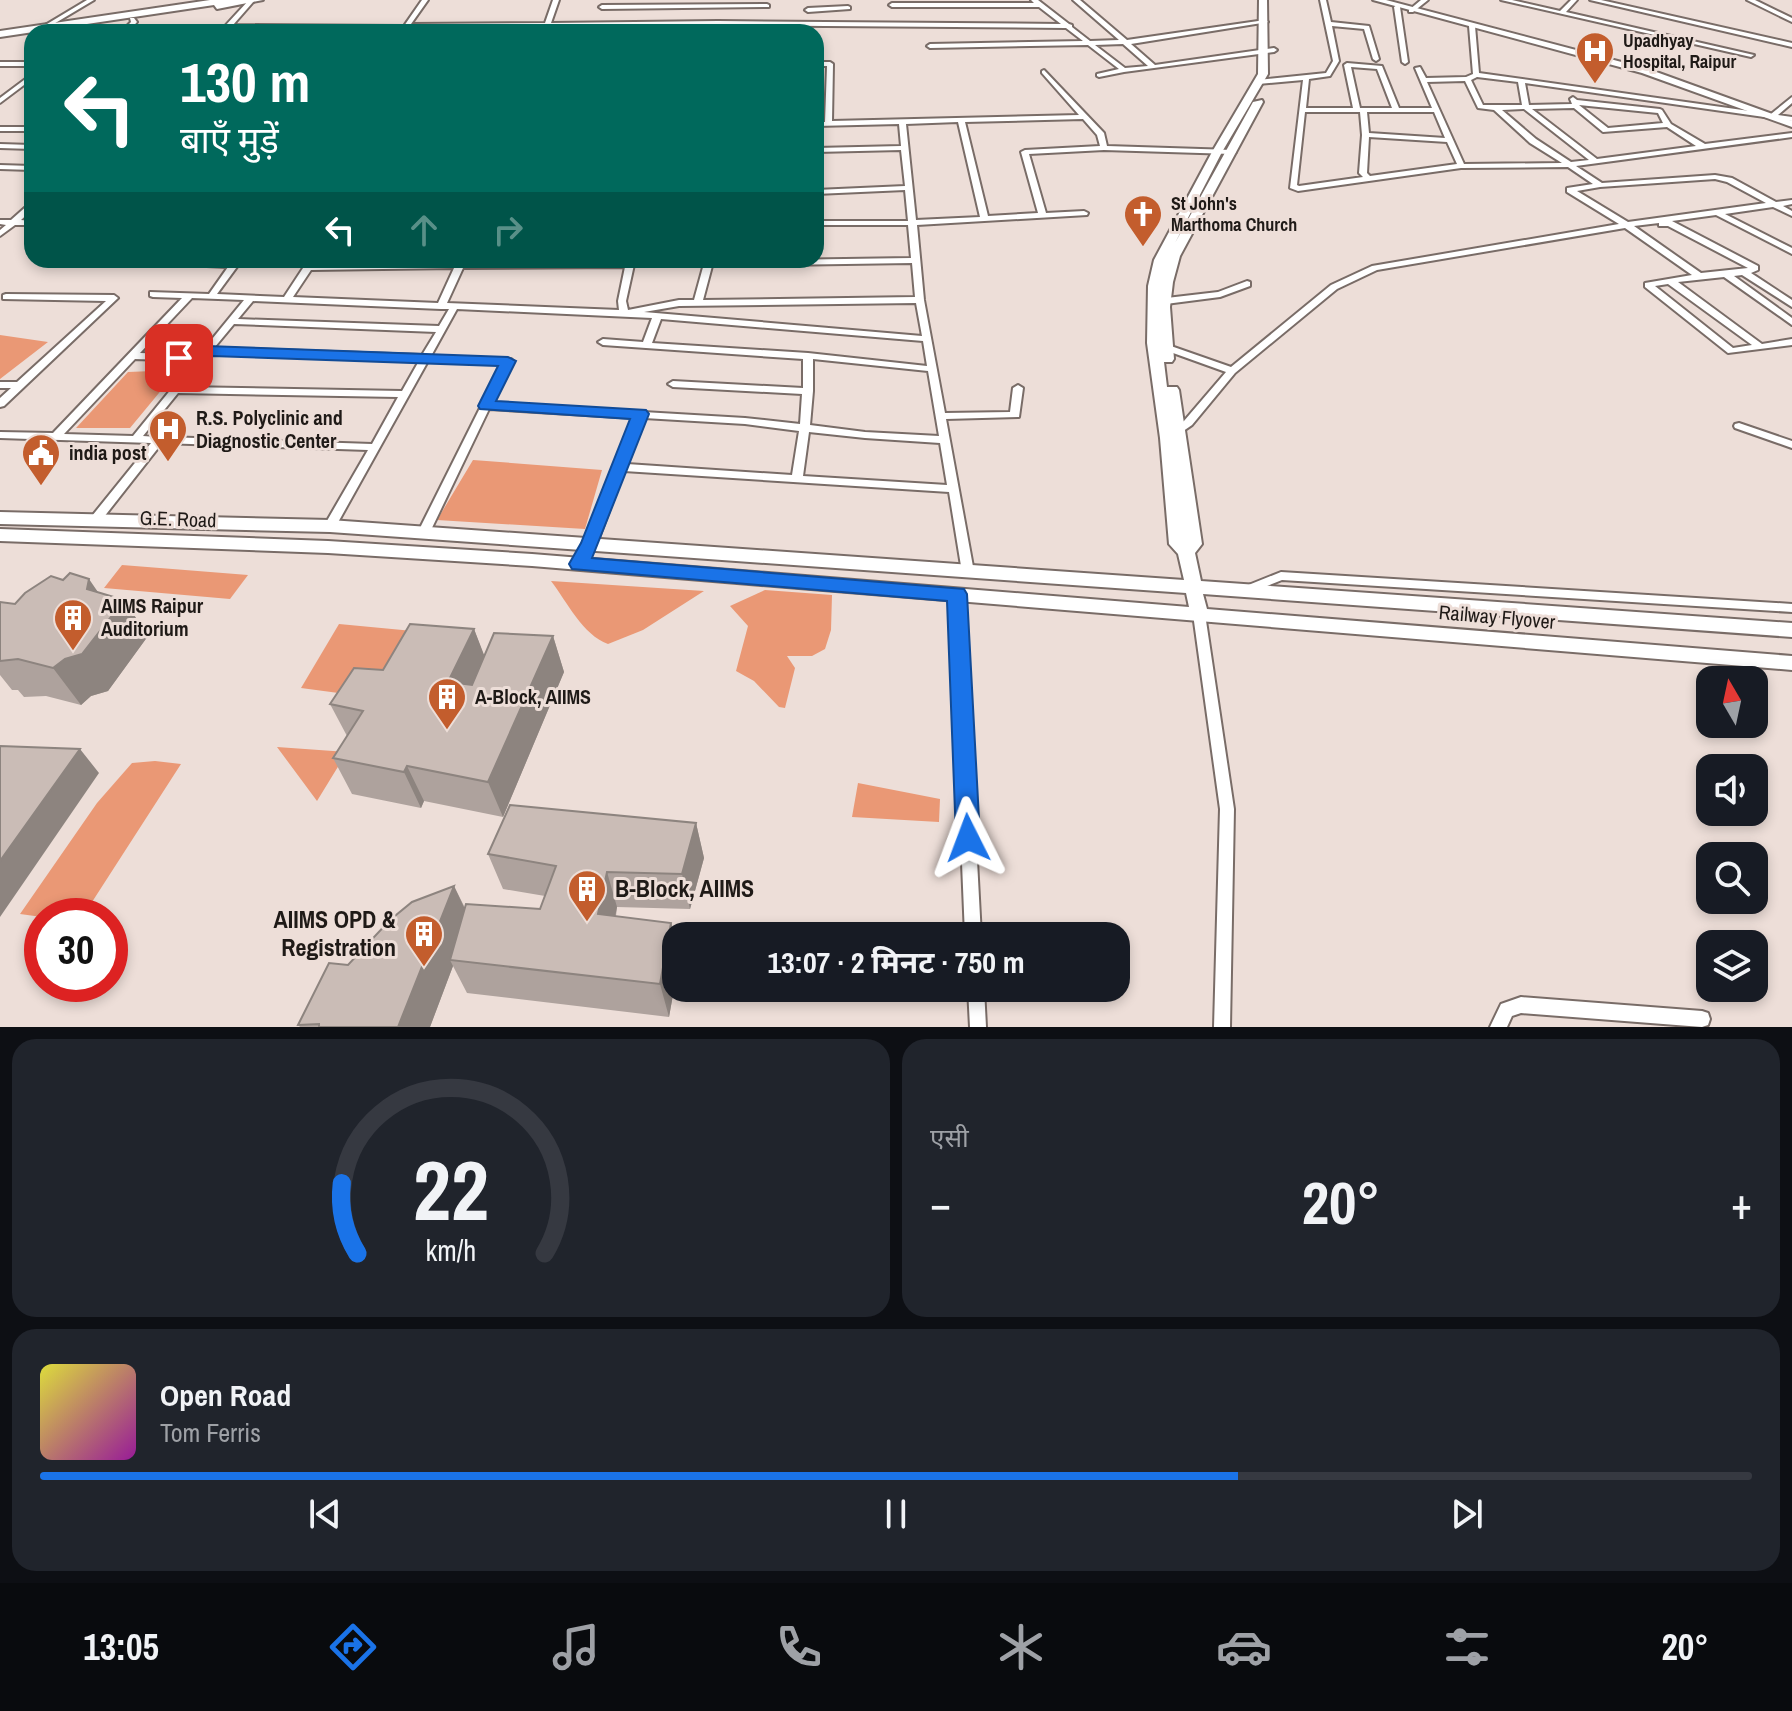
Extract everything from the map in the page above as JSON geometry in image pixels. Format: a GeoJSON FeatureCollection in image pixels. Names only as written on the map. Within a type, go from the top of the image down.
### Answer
{"type":"FeatureCollection","features":[{"type":"Feature","properties":{"kind":"main road"},"geometry":{"type":"LineString","coordinates":[[83,24],[227,0]]}},
{"type":"Feature","properties":{"kind":"main road"},"geometry":{"type":"LineString","coordinates":[[1263,0],[1270,49]]}},
{"type":"Feature","properties":{"kind":"main road"},"geometry":{"type":"LineString","coordinates":[[1172,434],[1158,302],[1174,256],[1232,152],[1263,82],[1270,49],[1270,0]]}},
{"type":"Feature","properties":{"kind":"main road"},"geometry":{"type":"LineString","coordinates":[[110,24],[255,1]]}},
{"type":"Feature","properties":{"kind":"main road"},"geometry":{"type":"LineString","coordinates":[[0,37],[24,33]]}},
{"type":"Feature","properties":{"kind":"main road"},"geometry":{"type":"LineString","coordinates":[[0,37],[24,35]]}},
{"type":"Feature","properties":{"kind":"main road"},"geometry":{"type":"LineString","coordinates":[[1199,614],[1186,551],[1194,544],[1154,343],[1160,260],[1217,152],[1263,82]]}},
{"type":"Feature","properties":{"kind":"main road","name":"Railway Flyover"},"geometry":{"type":"LineString","coordinates":[[0,518],[330,526],[1792,630]]}},
{"type":"Feature","properties":{"kind":"main road","name":"G.E. Road"},"geometry":{"type":"LineString","coordinates":[[0,535],[354,549],[957,594]]}},
{"type":"Feature","properties":{"kind":"main road","name":"Railway Flyover"},"geometry":{"type":"LineString","coordinates":[[957,594],[1792,663]]}},
{"type":"Feature","properties":{"kind":"street"},"geometry":{"type":"LineString","coordinates":[[56,24],[91,0]]}},
{"type":"Feature","properties":{"kind":"street"},"geometry":{"type":"LineString","coordinates":[[408,24],[425,0]]}},
{"type":"Feature","properties":{"kind":"street"},"geometry":{"type":"LineString","coordinates":[[547,24],[556,0]]}},
{"type":"Feature","properties":{"kind":"street"},"geometry":{"type":"LineString","coordinates":[[1076,0],[1154,67]]}},
{"type":"Feature","properties":{"kind":"street"},"geometry":{"type":"LineString","coordinates":[[1263,82],[1328,75],[1336,61],[1323,0]]}},
{"type":"Feature","properties":{"kind":"street"},"geometry":{"type":"LineString","coordinates":[[1377,0],[1645,71],[1772,117]]}},
{"type":"Feature","properties":{"kind":"street"},"geometry":{"type":"LineString","coordinates":[[1411,11],[1425,0]]}},
{"type":"Feature","properties":{"kind":"street"},"geometry":{"type":"LineString","coordinates":[[1504,0],[1751,55]]}},
{"type":"Feature","properties":{"kind":"street"},"geometry":{"type":"LineString","coordinates":[[1561,13],[1574,0]]}},
{"type":"Feature","properties":{"kind":"street"},"geometry":{"type":"LineString","coordinates":[[1593,0],[1792,45]]}},
{"type":"Feature","properties":{"kind":"street"},"geometry":{"type":"LineString","coordinates":[[1750,0],[1792,20]]}},
{"type":"Feature","properties":{"kind":"street"},"geometry":{"type":"LineString","coordinates":[[1761,0],[1792,13]]}},
{"type":"Feature","properties":{"kind":"street"},"geometry":{"type":"LineString","coordinates":[[231,24],[255,1]]}},
{"type":"Feature","properties":{"kind":"street"},"geometry":{"type":"LineString","coordinates":[[767,6],[603,3],[595,24],[1070,26]]}},
{"type":"Feature","properties":{"kind":"street"},"geometry":{"type":"LineString","coordinates":[[888,24],[890,3],[1036,3],[1124,70]]}},
{"type":"Feature","properties":{"kind":"street"},"geometry":{"type":"LineString","coordinates":[[808,10],[847,4],[850,24]]}},
{"type":"Feature","properties":{"kind":"street"},"geometry":{"type":"LineString","coordinates":[[727,23],[736,7]]}},
{"type":"Feature","properties":{"kind":"street"},"geometry":{"type":"LineString","coordinates":[[1397,7],[1405,62]]}},
{"type":"Feature","properties":{"kind":"street"},"geometry":{"type":"LineString","coordinates":[[1626,27],[1642,10]]}},
{"type":"Feature","properties":{"kind":"street"},"geometry":{"type":"LineString","coordinates":[[132,19],[132,24]]}},
{"type":"Feature","properties":{"kind":"street"},"geometry":{"type":"LineString","coordinates":[[930,46],[1128,42],[1265,22]]}},
{"type":"Feature","properties":{"kind":"street"},"geometry":{"type":"LineString","coordinates":[[1330,24],[1367,27],[1376,59]]}},
{"type":"Feature","properties":{"kind":"street"},"geometry":{"type":"LineString","coordinates":[[988,25],[992,46]]}},
{"type":"Feature","properties":{"kind":"street"},"geometry":{"type":"LineString","coordinates":[[1694,42],[1703,25]]}},
{"type":"Feature","properties":{"kind":"street"},"geometry":{"type":"LineString","coordinates":[[1472,26],[1476,75]]}},
{"type":"Feature","properties":{"kind":"street"},"geometry":{"type":"LineString","coordinates":[[1099,75],[1270,49]]}},
{"type":"Feature","properties":{"kind":"street"},"geometry":{"type":"LineString","coordinates":[[0,64],[24,64]]}},
{"type":"Feature","properties":{"kind":"street"},"geometry":{"type":"LineString","coordinates":[[824,64],[830,64],[828,124]]}},
{"type":"Feature","properties":{"kind":"street"},"geometry":{"type":"LineString","coordinates":[[1367,177],[1363,173],[1366,135],[1347,65],[1380,67],[1396,110]]}},
{"type":"Feature","properties":{"kind":"street"},"geometry":{"type":"LineString","coordinates":[[1418,68],[1461,166]]}},
{"type":"Feature","properties":{"kind":"street"},"geometry":{"type":"LineString","coordinates":[[1044,72],[1101,135],[1104,148]]}},
{"type":"Feature","properties":{"kind":"street"},"geometry":{"type":"LineString","coordinates":[[1424,80],[1467,79],[1476,75],[1521,80],[1792,122]]}},
{"type":"Feature","properties":{"kind":"street"},"geometry":{"type":"LineString","coordinates":[[1306,79],[1293,186],[1298,189],[1461,166],[1568,165],[1792,135]]}},
{"type":"Feature","properties":{"kind":"street"},"geometry":{"type":"LineString","coordinates":[[1467,79],[1480,107],[1526,108],[1575,104],[1660,111],[1668,125],[1704,147]]}},
{"type":"Feature","properties":{"kind":"street"},"geometry":{"type":"LineString","coordinates":[[1521,80],[1526,108],[1595,161]]}},
{"type":"Feature","properties":{"kind":"street"},"geometry":{"type":"LineString","coordinates":[[0,101],[24,82]]}},
{"type":"Feature","properties":{"kind":"street"},"geometry":{"type":"LineString","coordinates":[[1569,87],[1575,104],[1606,130],[1668,125]]}},
{"type":"Feature","properties":{"kind":"street"},"geometry":{"type":"LineString","coordinates":[[0,93],[10,93]]}},
{"type":"Feature","properties":{"kind":"street"},"geometry":{"type":"LineString","coordinates":[[1772,117],[1792,99]]}},
{"type":"Feature","properties":{"kind":"street"},"geometry":{"type":"LineString","coordinates":[[1496,108],[1568,165],[1600,185]]}},
{"type":"Feature","properties":{"kind":"street"},"geometry":{"type":"LineString","coordinates":[[1304,110],[1435,110]]}},
{"type":"Feature","properties":{"kind":"street"},"geometry":{"type":"LineString","coordinates":[[824,124],[1083,117]]}},
{"type":"Feature","properties":{"kind":"street"},"geometry":{"type":"LineString","coordinates":[[961,120],[984,217]]}},
{"type":"Feature","properties":{"kind":"street"},"geometry":{"type":"LineString","coordinates":[[902,122],[920,300],[968,572]]}},
{"type":"Feature","properties":{"kind":"street"},"geometry":{"type":"LineString","coordinates":[[0,129],[24,129]]}},
{"type":"Feature","properties":{"kind":"street"},"geometry":{"type":"LineString","coordinates":[[1366,135],[1450,140]]}},
{"type":"Feature","properties":{"kind":"street"},"geometry":{"type":"LineString","coordinates":[[0,146],[24,147]]}},
{"type":"Feature","properties":{"kind":"street"},"geometry":{"type":"LineString","coordinates":[[824,150],[904,148]]}},
{"type":"Feature","properties":{"kind":"street"},"geometry":{"type":"LineString","coordinates":[[1042,213],[1025,152],[1104,148],[1232,152]]}},
{"type":"Feature","properties":{"kind":"street"},"geometry":{"type":"LineString","coordinates":[[0,167],[24,168]]}},
{"type":"Feature","properties":{"kind":"street"},"geometry":{"type":"LineString","coordinates":[[1699,276],[1630,227],[1570,190],[1715,177],[1729,180],[1792,214]]}},
{"type":"Feature","properties":{"kind":"street"},"geometry":{"type":"LineString","coordinates":[[824,192],[908,188]]}},
{"type":"Feature","properties":{"kind":"street"},"geometry":{"type":"LineString","coordinates":[[1172,434],[1188,423],[1232,371],[1334,287],[1365,271],[1792,202]]}},
{"type":"Feature","properties":{"kind":"street"},"geometry":{"type":"LineString","coordinates":[[0,234],[24,213]]}},
{"type":"Feature","properties":{"kind":"street"},"geometry":{"type":"LineString","coordinates":[[824,223],[911,223],[1042,213],[1084,213]]}},
{"type":"Feature","properties":{"kind":"street"},"geometry":{"type":"LineString","coordinates":[[1717,213],[1792,251]]}},
{"type":"Feature","properties":{"kind":"street"},"geometry":{"type":"LineString","coordinates":[[0,222],[24,223]]}},
{"type":"Feature","properties":{"kind":"street"},"geometry":{"type":"LineString","coordinates":[[1630,227],[1669,223],[1755,268],[1648,285],[1731,351],[1792,342]]}},
{"type":"Feature","properties":{"kind":"street"},"geometry":{"type":"LineString","coordinates":[[824,261],[916,260]]}},
{"type":"Feature","properties":{"kind":"street"},"geometry":{"type":"LineString","coordinates":[[212,295],[232,268]]}},
{"type":"Feature","properties":{"kind":"street"},"geometry":{"type":"LineString","coordinates":[[287,299],[308,268]]}},
{"type":"Feature","properties":{"kind":"street"},"geometry":{"type":"LineString","coordinates":[[441,306],[459,268]]}},
{"type":"Feature","properties":{"kind":"street"},"geometry":{"type":"LineString","coordinates":[[624,313],[622,301],[629,268]]}},
{"type":"Feature","properties":{"kind":"street"},"geometry":{"type":"LineString","coordinates":[[698,302],[706,268]]}},
{"type":"Feature","properties":{"kind":"street"},"geometry":{"type":"LineString","coordinates":[[1744,272],[1792,304]]}},
{"type":"Feature","properties":{"kind":"street"},"geometry":{"type":"LineString","coordinates":[[1726,274],[1792,322]]}},
{"type":"Feature","properties":{"kind":"street"},"geometry":{"type":"LineString","coordinates":[[1670,281],[1759,346]]}},
{"type":"Feature","properties":{"kind":"street"},"geometry":{"type":"LineString","coordinates":[[1158,302],[1220,294],[1247,284]]}},
{"type":"Feature","properties":{"kind":"street"},"geometry":{"type":"LineString","coordinates":[[153,294],[624,313],[927,339]]}},
{"type":"Feature","properties":{"kind":"street"},"geometry":{"type":"LineString","coordinates":[[56,436],[189,296]]}},
{"type":"Feature","properties":{"kind":"street"},"geometry":{"type":"LineString","coordinates":[[0,404],[114,298],[6,297]]}},
{"type":"Feature","properties":{"kind":"street"},"geometry":{"type":"LineString","coordinates":[[137,437],[251,297]]}},
{"type":"Feature","properties":{"kind":"street"},"geometry":{"type":"LineString","coordinates":[[624,313],[656,305],[698,302],[920,300]]}},
{"type":"Feature","properties":{"kind":"street"},"geometry":{"type":"LineString","coordinates":[[330,526],[454,307]]}},
{"type":"Feature","properties":{"kind":"street"},"geometry":{"type":"LineString","coordinates":[[647,345],[657,316]]}},
{"type":"Feature","properties":{"kind":"street"},"geometry":{"type":"LineString","coordinates":[[232,321],[441,329]]}},
{"type":"Feature","properties":{"kind":"street"},"geometry":{"type":"LineString","coordinates":[[603,342],[808,356],[932,369]]}},
{"type":"Feature","properties":{"kind":"street"},"geometry":{"type":"LineString","coordinates":[[1165,347],[1232,371]]}},
{"type":"Feature","properties":{"kind":"street"},"geometry":{"type":"LineString","coordinates":[[134,356],[204,354],[508,361],[424,532]]}},
{"type":"Feature","properties":{"kind":"street"},"geometry":{"type":"LineString","coordinates":[[797,479],[805,428],[808,356]]}},
{"type":"Feature","properties":{"kind":"street"},"geometry":{"type":"LineString","coordinates":[[673,384],[808,391]]}},
{"type":"Feature","properties":{"kind":"street"},"geometry":{"type":"LineString","coordinates":[[0,385],[19,385]]}},
{"type":"Feature","properties":{"kind":"street"},"geometry":{"type":"LineString","coordinates":[[941,416],[1015,415],[1018,388]]}},
{"type":"Feature","properties":{"kind":"street"},"geometry":{"type":"LineString","coordinates":[[176,390],[404,394]]}},
{"type":"Feature","properties":{"kind":"street"},"geometry":{"type":"LineString","coordinates":[[486,406],[641,414],[945,440]]}},
{"type":"Feature","properties":{"kind":"street"},"geometry":{"type":"LineString","coordinates":[[579,564],[591,543],[641,414]]}},
{"type":"Feature","properties":{"kind":"street"},"geometry":{"type":"LineString","coordinates":[[1739,426],[1792,445]]}},
{"type":"Feature","properties":{"kind":"street"},"geometry":{"type":"LineString","coordinates":[[0,435],[375,447]]}},
{"type":"Feature","properties":{"kind":"street"},"geometry":{"type":"LineString","coordinates":[[96,519],[161,438]]}},
{"type":"Feature","properties":{"kind":"street"},"geometry":{"type":"LineString","coordinates":[[620,467],[954,489]]}},
{"type":"Feature","properties":{"kind":"street"},"geometry":{"type":"LineString","coordinates":[[1243,592],[1281,576],[1792,608]]}},
{"type":"Feature","properties":{"kind":"street"},"geometry":{"type":"LineString","coordinates":[[957,594],[972,922]]}},
{"type":"Feature","properties":{"kind":"street"},"geometry":{"type":"LineString","coordinates":[[1199,614],[1227,809],[1222,1027]]}},
{"type":"Feature","properties":{"kind":"street"},"geometry":{"type":"LineString","coordinates":[[977,1002],[978,1027]]}},
{"type":"Feature","properties":{"kind":"street"},"geometry":{"type":"LineString","coordinates":[[1498,1027],[1507,1010],[1521,1005],[1702,1019]]}},
{"type":"Feature","properties":{"kind":"shaded area"},"geometry":{"type":"Polygon","coordinates":[[[0,335],[48,342],[0,379],[0,335]]]}},
{"type":"Feature","properties":{"kind":"shaded area"},"geometry":{"type":"Polygon","coordinates":[[[178,370],[130,428],[76,428],[128,372],[178,370]]]}},
{"type":"Feature","properties":{"kind":"shaded area"},"geometry":{"type":"Polygon","coordinates":[[[473,460],[602,470],[585,529],[437,520],[473,460]]]}},
{"type":"Feature","properties":{"kind":"shaded area"},"geometry":{"type":"Polygon","coordinates":[[[122,565],[248,575],[230,599],[104,588],[122,565]]]}},
{"type":"Feature","properties":{"kind":"shaded area"},"geometry":{"type":"Polygon","coordinates":[[[551,581],[704,591],[643,630],[608,644],[583,626],[551,581]]]}},
{"type":"Feature","properties":{"kind":"shaded area"},"geometry":{"type":"Polygon","coordinates":[[[765,590],[832,595],[831,630],[825,649],[812,656],[787,656],[795,668],[785,708],[779,707],[754,681],[736,671],[748,626],[730,606],[765,590]]]}},
{"type":"Feature","properties":{"kind":"shaded area"},"geometry":{"type":"Polygon","coordinates":[[[339,624],[413,631],[376,698],[301,688],[339,624]]]}},
{"type":"Feature","properties":{"kind":"shaded area"},"geometry":{"type":"Polygon","coordinates":[[[277,747],[347,752],[317,801],[277,747]]]}},
{"type":"Feature","properties":{"kind":"shaded area"},"geometry":{"type":"Polygon","coordinates":[[[155,761],[181,764],[95,898],[31,898],[97,803],[132,763],[155,761]]]}},
{"type":"Feature","properties":{"kind":"shaded area"},"geometry":{"type":"Polygon","coordinates":[[[858,783],[940,799],[939,822],[852,817],[858,783]]]}},
{"type":"Feature","properties":{"kind":"building"},"geometry":{"type":"Polygon","coordinates":[[[70,573],[89,579],[87,589],[124,600],[82,654],[65,659],[53,668],[18,659],[0,661],[0,602],[15,604],[25,593],[51,576],[63,580],[70,573]]]}},
{"type":"Feature","properties":{"kind":"building"},"geometry":{"type":"Polygon","coordinates":[[[410,624],[474,629],[448,682],[472,685],[494,633],[553,636],[488,782],[407,766],[404,772],[333,758],[363,711],[330,704],[354,668],[383,670],[410,624]]]}},
{"type":"Feature","properties":{"kind":"building"},"geometry":{"type":"Polygon","coordinates":[[[0,746],[80,749],[0,861],[0,746]]]}},
{"type":"Feature","properties":{"kind":"building"},"geometry":{"type":"Polygon","coordinates":[[[510,805],[696,823],[682,874],[607,872],[598,914],[663,922],[660,984],[450,960],[466,904],[540,909],[556,866],[488,854],[510,805]]]}},
{"type":"Feature","properties":{"kind":"building"},"geometry":{"type":"Polygon","coordinates":[[[454,886],[398,1027],[298,1025],[329,963],[348,965],[390,920],[412,902],[454,886]]]}},
{"type":"Feature","properties":{"kind":"place","name":"Upadhyay Hospital, Raipur"},"geometry":{"type":"Point","coordinates":[1595,85]}},
{"type":"Feature","properties":{"kind":"place","name":"St John's Marthoma Church"},"geometry":{"type":"Point","coordinates":[1143,248]}},
{"type":"Feature","properties":{"kind":"place","name":"R.S. Polyclinic and Diagnostic Center"},"geometry":{"type":"Point","coordinates":[168,463]}},
{"type":"Feature","properties":{"kind":"place","name":"india post"},"geometry":{"type":"Point","coordinates":[41,487]}},
{"type":"Feature","properties":{"kind":"place","name":"AIIMS Raipur Auditorium"},"geometry":{"type":"Point","coordinates":[73,652]}},
{"type":"Feature","properties":{"kind":"place","name":"A-Block, AIIMS"},"geometry":{"type":"Point","coordinates":[447,731]}},
{"type":"Feature","properties":{"kind":"place","name":"B-Block, AIIMS"},"geometry":{"type":"Point","coordinates":[587,923]}},
{"type":"Feature","properties":{"kind":"place","name":"AIIMS OPD & Registration"},"geometry":{"type":"Point","coordinates":[424,968]}},
{"type":"Feature","properties":{"kind":"route"},"geometry":{"type":"LineString","coordinates":[[179,358],[201,358],[207,351],[508,361],[486,406],[641,414],[591,543],[579,564],[957,594],[968,838]]}}]}
